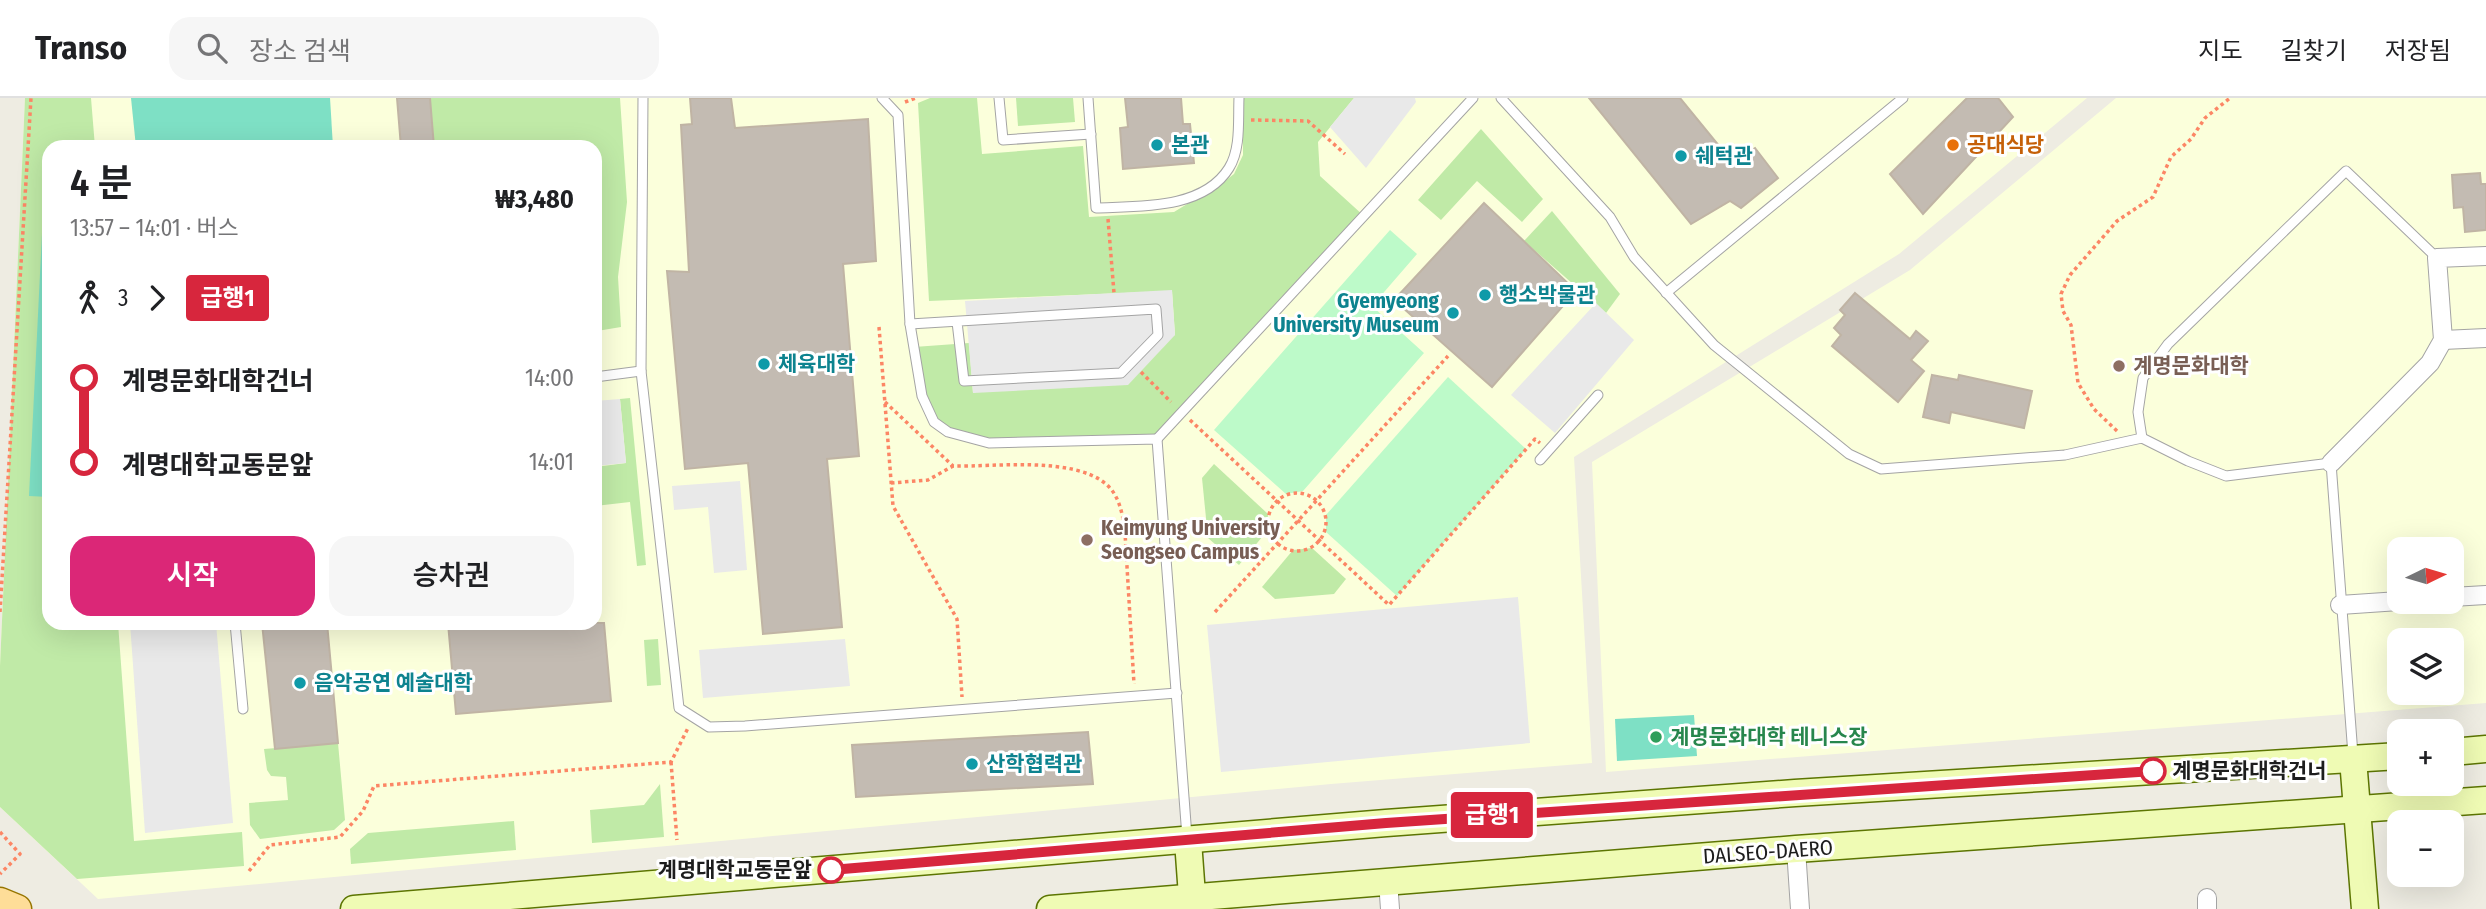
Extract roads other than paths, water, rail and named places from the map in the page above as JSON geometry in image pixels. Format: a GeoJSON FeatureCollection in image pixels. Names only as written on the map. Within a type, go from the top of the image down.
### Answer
{"type":"FeatureCollection","features":[{"type":"Feature","properties":{"kind":"main road"},"geometry":{"type":"LineString","coordinates":[[2464,751],[2486,749]]}},
{"type":"Feature","properties":{"kind":"main road"},"geometry":{"type":"LineString","coordinates":[[354,909],[1795,793],[2387,757]]}},
{"type":"Feature","properties":{"kind":"main road"},"geometry":{"type":"LineString","coordinates":[[2353,759],[2365,909]]}},
{"type":"Feature","properties":{"kind":"main road","name":"DALSEO-DAERO"},"geometry":{"type":"LineString","coordinates":[[1050,909],[1193,904],[1388,881],[2486,800]]}},
{"type":"Feature","properties":{"kind":"main road"},"geometry":{"type":"LineString","coordinates":[[1188,841],[1193,904]]}},
{"type":"Feature","properties":{"kind":"main road"},"geometry":{"type":"LineString","coordinates":[[0,902],[16,909]]}},
{"type":"Feature","properties":{"kind":"street"},"geometry":{"type":"LineString","coordinates":[[2331,463],[2430,363],[2443,340],[2437,258],[2486,256]]}},
{"type":"Feature","properties":{"kind":"street"},"geometry":{"type":"LineString","coordinates":[[2443,340],[2486,338]]}},
{"type":"Feature","properties":{"kind":"street"},"geometry":{"type":"LineString","coordinates":[[2464,596],[2486,595]]}},
{"type":"Feature","properties":{"kind":"street"},"geometry":{"type":"LineString","coordinates":[[2340,605],[2387,602]]}},
{"type":"Feature","properties":{"kind":"street"},"geometry":{"type":"LineString","coordinates":[[1796,849],[1800,909]]}},
{"type":"Feature","properties":{"kind":"street"},"geometry":{"type":"LineString","coordinates":[[1388,881],[1390,909]]}},
{"type":"Feature","properties":{"kind":"lane"},"geometry":{"type":"LineString","coordinates":[[643,98],[641,371],[679,708],[709,727],[745,726],[1177,693]]}},
{"type":"Feature","properties":{"kind":"lane"},"geometry":{"type":"LineString","coordinates":[[882,98],[898,115],[910,324],[922,396],[934,422],[947,432],[989,443],[1157,439]]}},
{"type":"Feature","properties":{"kind":"lane"},"geometry":{"type":"LineString","coordinates":[[999,98],[1003,140],[1091,134]]}},
{"type":"Feature","properties":{"kind":"lane"},"geometry":{"type":"LineString","coordinates":[[1088,98],[1096,208],[1164,204],[1200,192],[1217,181],[1229,168],[1236,150],[1239,98]]}},
{"type":"Feature","properties":{"kind":"lane"},"geometry":{"type":"LineString","coordinates":[[1188,841],[1157,439],[1473,98]]}},
{"type":"Feature","properties":{"kind":"lane"},"geometry":{"type":"LineString","coordinates":[[1501,98],[1610,217],[1634,257],[1714,345],[1849,454],[1881,469],[2065,455],[2137,439],[2226,476],[2331,463],[2353,759]]}},
{"type":"Feature","properties":{"kind":"lane"},"geometry":{"type":"LineString","coordinates":[[1666,293],[1903,98]]}},
{"type":"Feature","properties":{"kind":"lane"},"geometry":{"type":"LineString","coordinates":[[2137,439],[2143,378],[2168,344],[2346,171],[2437,258]]}},
{"type":"Feature","properties":{"kind":"lane"},"geometry":{"type":"LineString","coordinates":[[910,324],[1156,309],[1158,335],[1121,373],[964,381],[957,322]]}},
{"type":"Feature","properties":{"kind":"lane"},"geometry":{"type":"LineString","coordinates":[[602,376],[641,371]]}},
{"type":"Feature","properties":{"kind":"lane"},"geometry":{"type":"LineString","coordinates":[[1540,460],[1598,395]]}},
{"type":"Feature","properties":{"kind":"lane"},"geometry":{"type":"LineString","coordinates":[[236,630],[243,709]]}},
{"type":"Feature","properties":{"kind":"place","name":"본관"},"geometry":{"type":"Point","coordinates":[1157,145]}},
{"type":"Feature","properties":{"kind":"place","name":"공대식당"},"geometry":{"type":"Point","coordinates":[1953,145]}},
{"type":"Feature","properties":{"kind":"place","name":"쉐턱관"},"geometry":{"type":"Point","coordinates":[1681,156]}},
{"type":"Feature","properties":{"kind":"place","name":"행소박물관"},"geometry":{"type":"Point","coordinates":[1485,295]}},
{"type":"Feature","properties":{"kind":"place","name":"Gyemyeong University Museum"},"geometry":{"type":"Point","coordinates":[1453,313]}},
{"type":"Feature","properties":{"kind":"place","name":"체육대학"},"geometry":{"type":"Point","coordinates":[764,364]}},
{"type":"Feature","properties":{"kind":"place","name":"계명문화대학"},"geometry":{"type":"Point","coordinates":[2119,366]}},
{"type":"Feature","properties":{"kind":"place","name":"Keimyung University Seongseo Campus"},"geometry":{"type":"Point","coordinates":[1087,540]}},
{"type":"Feature","properties":{"kind":"place","name":"음악공연 예술대학"},"geometry":{"type":"Point","coordinates":[300,683]}},
{"type":"Feature","properties":{"kind":"place","name":"계명문화대학 테니스장"},"geometry":{"type":"Point","coordinates":[1656,737]}},
{"type":"Feature","properties":{"kind":"place","name":"산학협력관"},"geometry":{"type":"Point","coordinates":[972,764]}},
{"type":"Feature","properties":{"kind":"place","name":"계명문화대학건너"},"geometry":{"type":"Point","coordinates":[2153,771]}},
{"type":"Feature","properties":{"kind":"place","name":"계명대학교동문앞"},"geometry":{"type":"Point","coordinates":[831,870]}}]}
